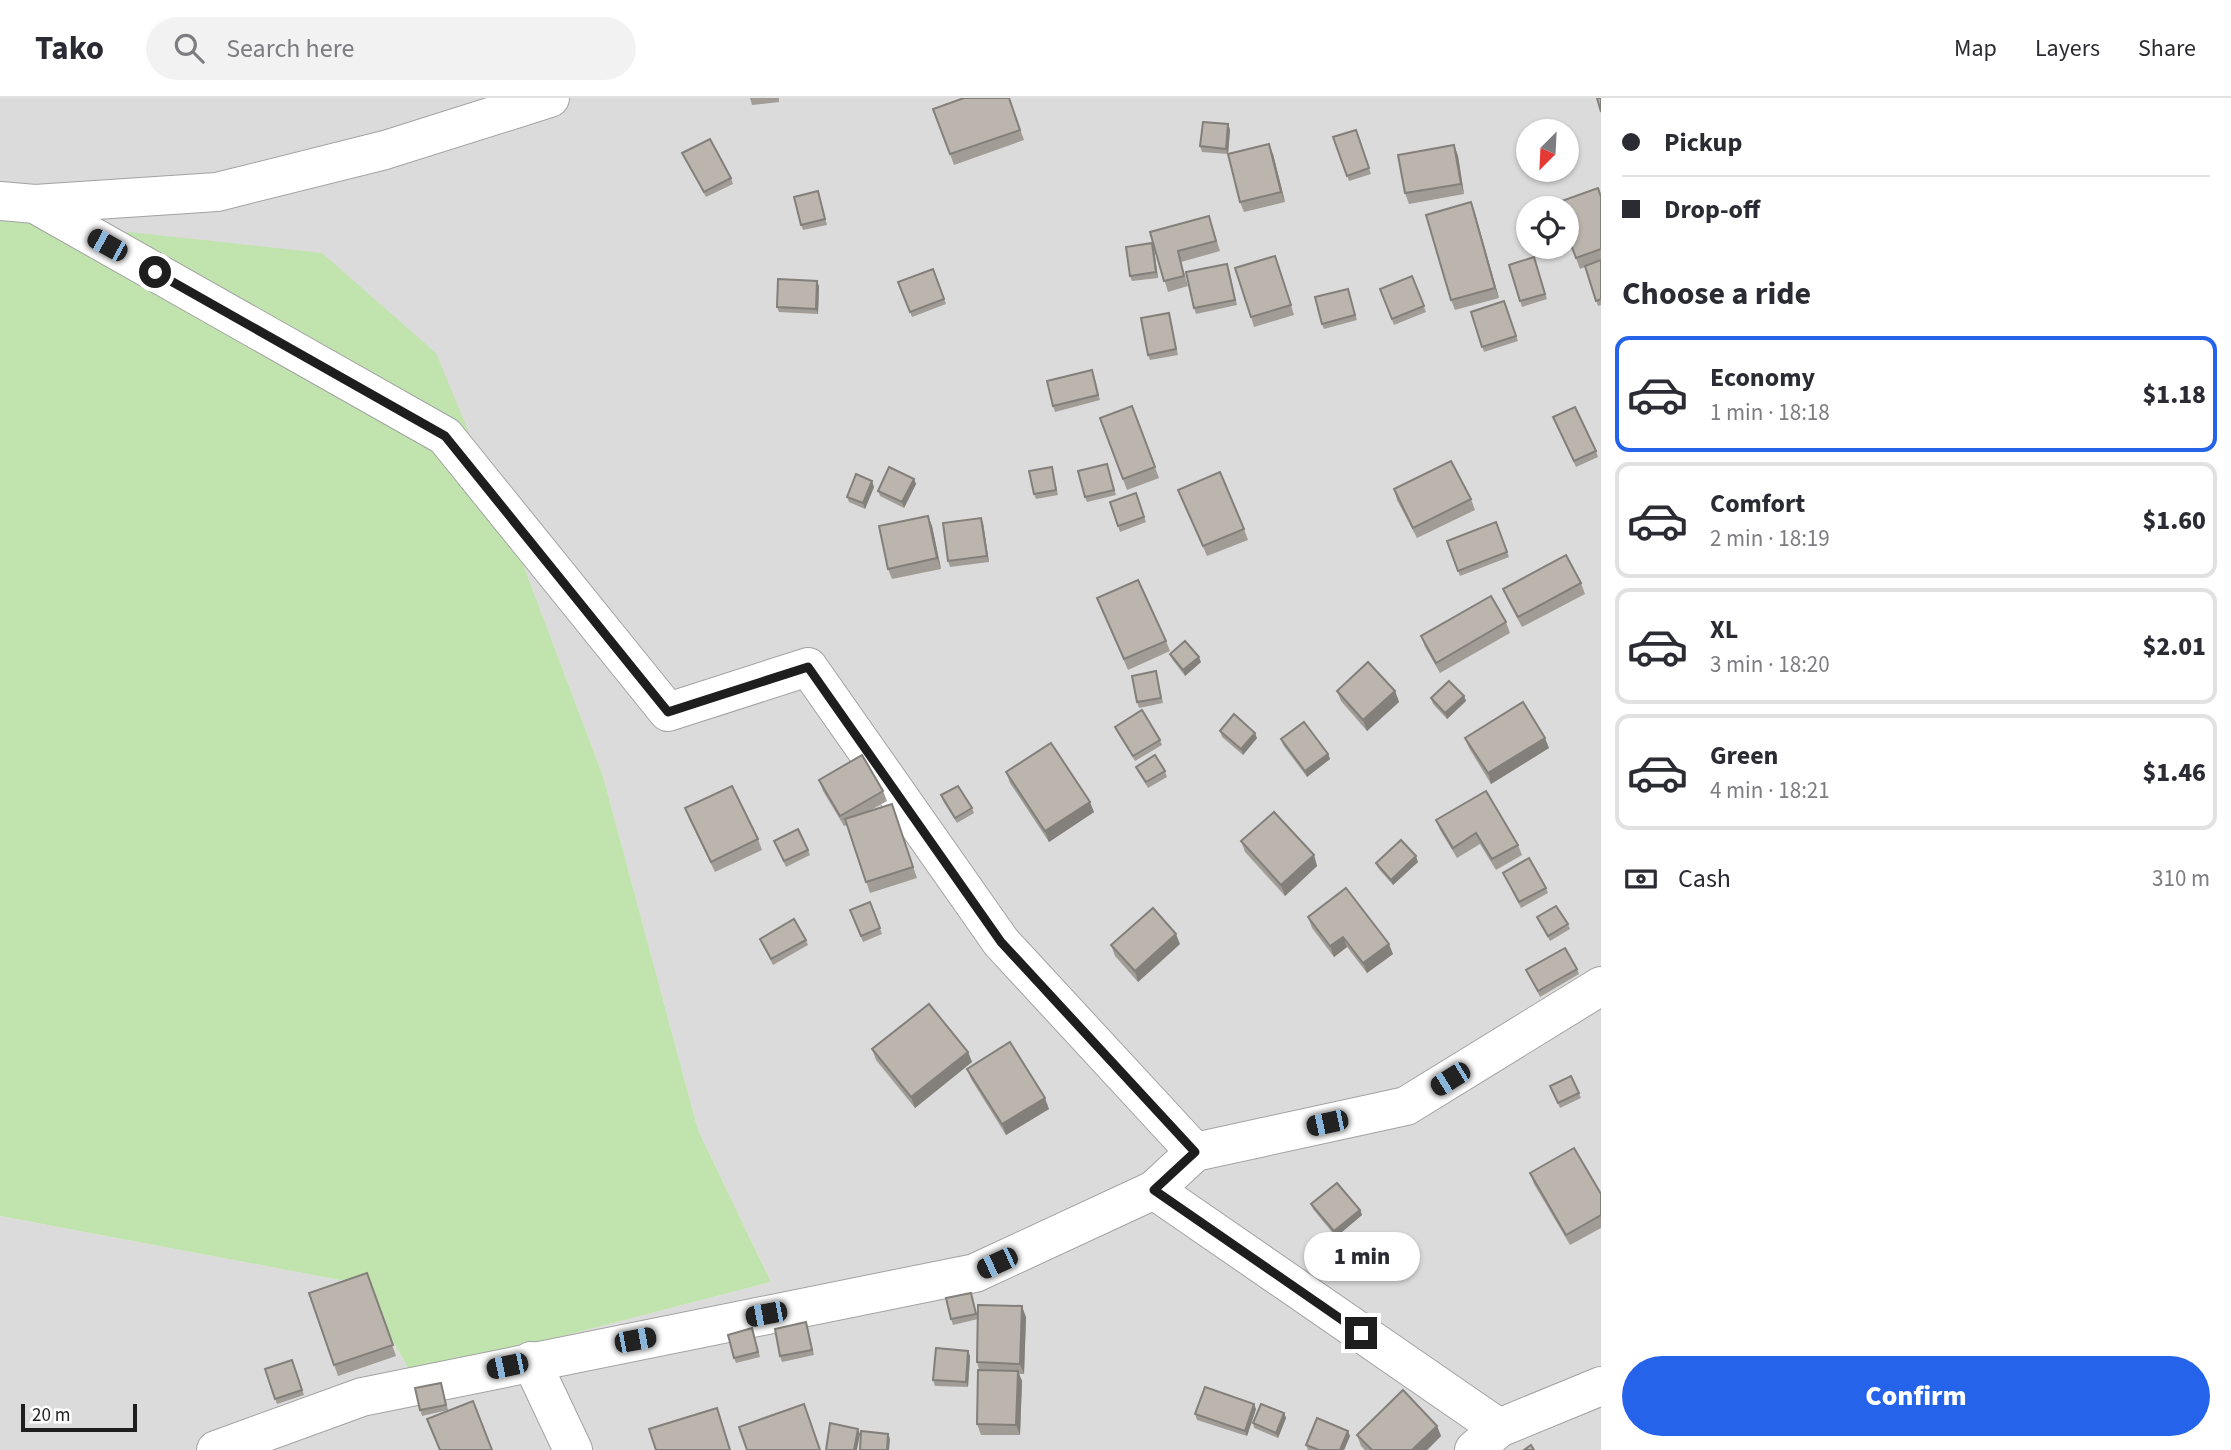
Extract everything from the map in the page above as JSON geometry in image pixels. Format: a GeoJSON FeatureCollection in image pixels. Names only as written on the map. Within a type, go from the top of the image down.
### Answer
{"type":"FeatureCollection","features":[{"type":"Feature","properties":{"kind":"street"},"geometry":{"type":"LineString","coordinates":[[17,202],[217,192],[385,150],[551,98]]}},
{"type":"Feature","properties":{"kind":"street"},"geometry":{"type":"LineString","coordinates":[[17,202],[445,436],[668,712],[808,667],[1001,942],[1195,1152]]}},
{"type":"Feature","properties":{"kind":"street"},"geometry":{"type":"LineString","coordinates":[[216,1450],[362,1397],[975,1273],[1154,1190],[1195,1152],[1406,1106],[1601,986]]}},
{"type":"Feature","properties":{"kind":"street"},"geometry":{"type":"LineString","coordinates":[[1154,1190],[1487,1439],[1601,1385]]}},
{"type":"Feature","properties":{"kind":"street"},"geometry":{"type":"LineString","coordinates":[[531,1361],[573,1450]]}},
{"type":"Feature","properties":{"kind":"shaded area"},"geometry":{"type":"Polygon","coordinates":[[[0,98],[1601,98],[1601,1450],[0,1450],[0,1216],[361,1284],[412,1375],[771,1282],[698,1130],[603,776],[518,551],[0,218],[0,98]]]}},
{"type":"Feature","properties":{"kind":"green space"},"geometry":{"type":"Polygon","coordinates":[[[0,218],[322,253],[436,353],[518,551],[603,776],[698,1130],[771,1282],[412,1375],[361,1284],[0,1216],[0,218]]]}},
{"type":"Feature","properties":{"kind":"building"},"geometry":{"type":"Polygon","coordinates":[[[964,98],[1009,98],[1020,130],[950,154],[933,109],[964,98]]]}},
{"type":"Feature","properties":{"kind":"building"},"geometry":{"type":"Polygon","coordinates":[[[1203,122],[1228,124],[1226,149],[1200,146],[1203,122]]]}},
{"type":"Feature","properties":{"kind":"building"},"geometry":{"type":"Polygon","coordinates":[[[1356,130],[1369,168],[1347,176],[1333,137],[1356,130]]]}},
{"type":"Feature","properties":{"kind":"building"},"geometry":{"type":"Polygon","coordinates":[[[710,139],[731,178],[704,192],[682,153],[710,139]]]}},
{"type":"Feature","properties":{"kind":"building"},"geometry":{"type":"Polygon","coordinates":[[[1269,144],[1281,192],[1240,202],[1228,154],[1269,144]]]}},
{"type":"Feature","properties":{"kind":"building"},"geometry":{"type":"Polygon","coordinates":[[[1454,145],[1461,184],[1405,193],[1398,155],[1454,145]]]}},
{"type":"Feature","properties":{"kind":"building"},"geometry":{"type":"Polygon","coordinates":[[[1598,188],[1601,197],[1601,249],[1579,257],[1579,196],[1576,196],[1598,188]]]}},
{"type":"Feature","properties":{"kind":"building"},"geometry":{"type":"Polygon","coordinates":[[[818,191],[825,219],[801,225],[794,197],[818,191]]]}},
{"type":"Feature","properties":{"kind":"building"},"geometry":{"type":"Polygon","coordinates":[[[1471,202],[1495,288],[1451,300],[1426,215],[1471,202]]]}},
{"type":"Feature","properties":{"kind":"building"},"geometry":{"type":"Polygon","coordinates":[[[1209,216],[1216,241],[1178,251],[1184,276],[1164,281],[1150,232],[1209,216]]]}},
{"type":"Feature","properties":{"kind":"building"},"geometry":{"type":"Polygon","coordinates":[[[1152,243],[1156,272],[1130,276],[1126,247],[1152,243]]]}},
{"type":"Feature","properties":{"kind":"building"},"geometry":{"type":"Polygon","coordinates":[[[1275,256],[1291,305],[1251,317],[1235,268],[1275,256]]]}},
{"type":"Feature","properties":{"kind":"building"},"geometry":{"type":"Polygon","coordinates":[[[1535,259],[1545,294],[1520,301],[1509,265],[1535,259]]]}},
{"type":"Feature","properties":{"kind":"building"},"geometry":{"type":"Polygon","coordinates":[[[1601,260],[1601,299],[1596,301],[1585,266],[1601,260]]]}},
{"type":"Feature","properties":{"kind":"building"},"geometry":{"type":"Polygon","coordinates":[[[1227,264],[1235,300],[1194,308],[1186,272],[1227,264]]]}},
{"type":"Feature","properties":{"kind":"building"},"geometry":{"type":"Polygon","coordinates":[[[933,269],[944,299],[910,312],[898,282],[933,269]]]}},
{"type":"Feature","properties":{"kind":"building"},"geometry":{"type":"Polygon","coordinates":[[[1412,276],[1424,306],[1392,319],[1380,289],[1412,276]]]}},
{"type":"Feature","properties":{"kind":"building"},"geometry":{"type":"Polygon","coordinates":[[[778,279],[817,281],[816,309],[777,307],[778,279]]]}},
{"type":"Feature","properties":{"kind":"building"},"geometry":{"type":"Polygon","coordinates":[[[1348,289],[1355,315],[1322,324],[1315,297],[1348,289]]]}},
{"type":"Feature","properties":{"kind":"building"},"geometry":{"type":"Polygon","coordinates":[[[1504,301],[1516,336],[1482,347],[1471,312],[1504,301]]]}},
{"type":"Feature","properties":{"kind":"building"},"geometry":{"type":"Polygon","coordinates":[[[1169,313],[1176,349],[1148,355],[1141,318],[1169,313]]]}},
{"type":"Feature","properties":{"kind":"building"},"geometry":{"type":"Polygon","coordinates":[[[1092,370],[1098,395],[1053,406],[1047,381],[1092,370]]]}},
{"type":"Feature","properties":{"kind":"building"},"geometry":{"type":"Polygon","coordinates":[[[1132,406],[1155,467],[1123,479],[1100,418],[1132,406]]]}},
{"type":"Feature","properties":{"kind":"building"},"geometry":{"type":"Polygon","coordinates":[[[1575,407],[1596,451],[1574,461],[1553,417],[1575,407]]]}},
{"type":"Feature","properties":{"kind":"building"},"geometry":{"type":"Polygon","coordinates":[[[1451,461],[1471,499],[1413,528],[1394,489],[1451,461]]]}},
{"type":"Feature","properties":{"kind":"building"},"geometry":{"type":"Polygon","coordinates":[[[1107,464],[1114,490],[1085,497],[1078,471],[1107,464]]]}},
{"type":"Feature","properties":{"kind":"building"},"geometry":{"type":"Polygon","coordinates":[[[889,467],[914,479],[902,502],[878,491],[889,467]]]}},
{"type":"Feature","properties":{"kind":"building"},"geometry":{"type":"Polygon","coordinates":[[[1052,467],[1056,490],[1034,494],[1029,471],[1052,467]]]}},
{"type":"Feature","properties":{"kind":"building"},"geometry":{"type":"Polygon","coordinates":[[[1220,472],[1244,529],[1203,546],[1178,490],[1220,472]]]}},
{"type":"Feature","properties":{"kind":"building"},"geometry":{"type":"Polygon","coordinates":[[[856,474],[872,481],[863,503],[847,497],[856,474]]]}},
{"type":"Feature","properties":{"kind":"building"},"geometry":{"type":"Polygon","coordinates":[[[1136,493],[1144,517],[1118,526],[1110,502],[1136,493]]]}},
{"type":"Feature","properties":{"kind":"building"},"geometry":{"type":"Polygon","coordinates":[[[928,516],[937,558],[888,569],[879,526],[928,516]]]}},
{"type":"Feature","properties":{"kind":"building"},"geometry":{"type":"Polygon","coordinates":[[[981,518],[987,556],[948,561],[943,523],[981,518]]]}},
{"type":"Feature","properties":{"kind":"building"},"geometry":{"type":"Polygon","coordinates":[[[1496,522],[1507,552],[1458,571],[1447,541],[1496,522]]]}},
{"type":"Feature","properties":{"kind":"building"},"geometry":{"type":"Polygon","coordinates":[[[1566,555],[1581,583],[1518,617],[1503,589],[1566,555]]]}},
{"type":"Feature","properties":{"kind":"building"},"geometry":{"type":"Polygon","coordinates":[[[1138,580],[1166,641],[1124,659],[1097,598],[1138,580]]]}},
{"type":"Feature","properties":{"kind":"building"},"geometry":{"type":"Polygon","coordinates":[[[1491,596],[1506,622],[1436,663],[1421,636],[1491,596]]]}},
{"type":"Feature","properties":{"kind":"building"},"geometry":{"type":"Polygon","coordinates":[[[1185,641],[1199,657],[1183,670],[1170,654],[1185,641]]]}},
{"type":"Feature","properties":{"kind":"building"},"geometry":{"type":"Polygon","coordinates":[[[1368,662],[1395,691],[1363,720],[1337,691],[1368,662]]]}},
{"type":"Feature","properties":{"kind":"building"},"geometry":{"type":"Polygon","coordinates":[[[1156,671],[1161,698],[1137,702],[1132,676],[1156,671]]]}},
{"type":"Feature","properties":{"kind":"building"},"geometry":{"type":"Polygon","coordinates":[[[1449,681],[1464,696],[1445,713],[1431,698],[1449,681]]]}},
{"type":"Feature","properties":{"kind":"building"},"geometry":{"type":"Polygon","coordinates":[[[1523,702],[1545,738],[1488,773],[1465,738],[1523,702]]]}},
{"type":"Feature","properties":{"kind":"building"},"geometry":{"type":"Polygon","coordinates":[[[1142,710],[1160,740],[1133,756],[1115,727],[1142,710]]]}},
{"type":"Feature","properties":{"kind":"building"},"geometry":{"type":"Polygon","coordinates":[[[1234,714],[1255,733],[1241,749],[1220,731],[1234,714]]]}},
{"type":"Feature","properties":{"kind":"building"},"geometry":{"type":"Polygon","coordinates":[[[1304,722],[1328,754],[1305,771],[1281,739],[1304,722]]]}},
{"type":"Feature","properties":{"kind":"building"},"geometry":{"type":"Polygon","coordinates":[[[1051,743],[1090,802],[1045,831],[1006,772],[1051,743]]]}},
{"type":"Feature","properties":{"kind":"building"},"geometry":{"type":"Polygon","coordinates":[[[862,755],[883,791],[840,816],[819,780],[862,755]]]}},
{"type":"Feature","properties":{"kind":"building"},"geometry":{"type":"Polygon","coordinates":[[[1155,755],[1165,771],[1146,782],[1136,767],[1155,755]]]}},
{"type":"Feature","properties":{"kind":"building"},"geometry":{"type":"Polygon","coordinates":[[[732,786],[758,839],[711,862],[685,808],[732,786]]]}},
{"type":"Feature","properties":{"kind":"building"},"geometry":{"type":"Polygon","coordinates":[[[958,786],[972,808],[955,818],[941,795],[958,786]]]}},
{"type":"Feature","properties":{"kind":"building"},"geometry":{"type":"Polygon","coordinates":[[[1486,791],[1518,845],[1492,859],[1476,833],[1453,848],[1436,820],[1486,791]]]}},
{"type":"Feature","properties":{"kind":"building"},"geometry":{"type":"Polygon","coordinates":[[[892,804],[913,867],[866,882],[845,819],[892,804]]]}},
{"type":"Feature","properties":{"kind":"building"},"geometry":{"type":"Polygon","coordinates":[[[1274,812],[1314,855],[1281,885],[1241,841],[1274,812]]]}},
{"type":"Feature","properties":{"kind":"building"},"geometry":{"type":"Polygon","coordinates":[[[798,829],[808,850],[784,861],[774,841],[798,829]]]}},
{"type":"Feature","properties":{"kind":"building"},"geometry":{"type":"Polygon","coordinates":[[[1401,840],[1416,856],[1391,880],[1376,863],[1401,840]]]}},
{"type":"Feature","properties":{"kind":"building"},"geometry":{"type":"Polygon","coordinates":[[[1529,858],[1546,888],[1519,902],[1503,873],[1529,858]]]}},
{"type":"Feature","properties":{"kind":"building"},"geometry":{"type":"Polygon","coordinates":[[[1346,888],[1389,944],[1363,963],[1343,937],[1330,946],[1308,917],[1346,888]]]}},
{"type":"Feature","properties":{"kind":"building"},"geometry":{"type":"Polygon","coordinates":[[[870,902],[880,928],[861,936],[850,910],[870,902]]]}},
{"type":"Feature","properties":{"kind":"building"},"geometry":{"type":"Polygon","coordinates":[[[1556,906],[1568,924],[1548,936],[1537,917],[1556,906]]]}},
{"type":"Feature","properties":{"kind":"building"},"geometry":{"type":"Polygon","coordinates":[[[1153,908],[1176,934],[1135,971],[1111,945],[1153,908]]]}},
{"type":"Feature","properties":{"kind":"building"},"geometry":{"type":"Polygon","coordinates":[[[794,919],[806,940],[771,959],[760,939],[794,919]]]}},
{"type":"Feature","properties":{"kind":"building"},"geometry":{"type":"Polygon","coordinates":[[[1565,948],[1577,969],[1538,991],[1526,970],[1565,948]]]}},
{"type":"Feature","properties":{"kind":"building"},"geometry":{"type":"Polygon","coordinates":[[[929,1004],[968,1052],[911,1097],[872,1049],[929,1004]]]}},
{"type":"Feature","properties":{"kind":"building"},"geometry":{"type":"Polygon","coordinates":[[[1010,1042],[1045,1098],[1002,1124],[967,1069],[1010,1042]]]}},
{"type":"Feature","properties":{"kind":"building"},"geometry":{"type":"Polygon","coordinates":[[[1571,1076],[1579,1093],[1558,1103],[1550,1086],[1571,1076]]]}},
{"type":"Feature","properties":{"kind":"building"},"geometry":{"type":"Polygon","coordinates":[[[1574,1148],[1601,1194],[1601,1215],[1566,1235],[1530,1173],[1574,1148]]]}},
{"type":"Feature","properties":{"kind":"building"},"geometry":{"type":"Polygon","coordinates":[[[1337,1183],[1360,1210],[1334,1231],[1311,1204],[1337,1183]]]}},
{"type":"Feature","properties":{"kind":"building"},"geometry":{"type":"Polygon","coordinates":[[[367,1273],[393,1345],[334,1365],[309,1293],[367,1273]]]}},
{"type":"Feature","properties":{"kind":"building"},"geometry":{"type":"Polygon","coordinates":[[[971,1293],[976,1314],[951,1319],[946,1298],[971,1293]]]}},
{"type":"Feature","properties":{"kind":"building"},"geometry":{"type":"Polygon","coordinates":[[[978,1305],[1022,1306],[1020,1364],[977,1362],[978,1305]]]}},
{"type":"Feature","properties":{"kind":"building"},"geometry":{"type":"Polygon","coordinates":[[[806,1322],[812,1350],[780,1356],[775,1329],[806,1322]]]}},
{"type":"Feature","properties":{"kind":"building"},"geometry":{"type":"Polygon","coordinates":[[[752,1328],[758,1352],[734,1358],[728,1335],[752,1328]]]}},
{"type":"Feature","properties":{"kind":"building"},"geometry":{"type":"Polygon","coordinates":[[[936,1348],[968,1351],[966,1382],[933,1380],[936,1348]]]}},
{"type":"Feature","properties":{"kind":"building"},"geometry":{"type":"Polygon","coordinates":[[[292,1360],[302,1390],[275,1399],[265,1369],[292,1360]]]}},
{"type":"Feature","properties":{"kind":"building"},"geometry":{"type":"Polygon","coordinates":[[[978,1370],[1018,1371],[1016,1425],[977,1424],[978,1370]]]}},
{"type":"Feature","properties":{"kind":"building"},"geometry":{"type":"Polygon","coordinates":[[[441,1383],[446,1405],[420,1410],[415,1388],[441,1383]]]}},
{"type":"Feature","properties":{"kind":"building"},"geometry":{"type":"Polygon","coordinates":[[[1205,1387],[1254,1404],[1245,1431],[1195,1414],[1205,1387]]]}},
{"type":"Feature","properties":{"kind":"building"},"geometry":{"type":"Polygon","coordinates":[[[1403,1390],[1437,1426],[1412,1450],[1372,1450],[1357,1435],[1403,1390]]]}},
{"type":"Feature","properties":{"kind":"building"},"geometry":{"type":"Polygon","coordinates":[[[473,1401],[492,1450],[440,1450],[427,1419],[473,1401]]]}},
{"type":"Feature","properties":{"kind":"building"},"geometry":{"type":"Polygon","coordinates":[[[804,1404],[820,1450],[747,1450],[739,1427],[804,1404]]]}},
{"type":"Feature","properties":{"kind":"building"},"geometry":{"type":"Polygon","coordinates":[[[1261,1404],[1284,1413],[1276,1433],[1253,1423],[1261,1404]]]}},
{"type":"Feature","properties":{"kind":"building"},"geometry":{"type":"Polygon","coordinates":[[[717,1408],[730,1450],[656,1450],[649,1429],[717,1408]]]}},
{"type":"Feature","properties":{"kind":"building"},"geometry":{"type":"Polygon","coordinates":[[[1317,1418],[1348,1431],[1340,1450],[1319,1450],[1306,1445],[1317,1418]]]}},
{"type":"Feature","properties":{"kind":"building"},"geometry":{"type":"Polygon","coordinates":[[[830,1423],[858,1429],[854,1450],[826,1450],[830,1423]]]}},
{"type":"Feature","properties":{"kind":"building"},"geometry":{"type":"Polygon","coordinates":[[[861,1431],[888,1434],[887,1450],[860,1450],[861,1431]]]}},
{"type":"Feature","properties":{"kind":"route"},"geometry":{"type":"LineString","coordinates":[[155,272],[445,436],[668,712],[808,667],[1001,942],[1195,1152],[1154,1190],[1361,1333]]}}]}
